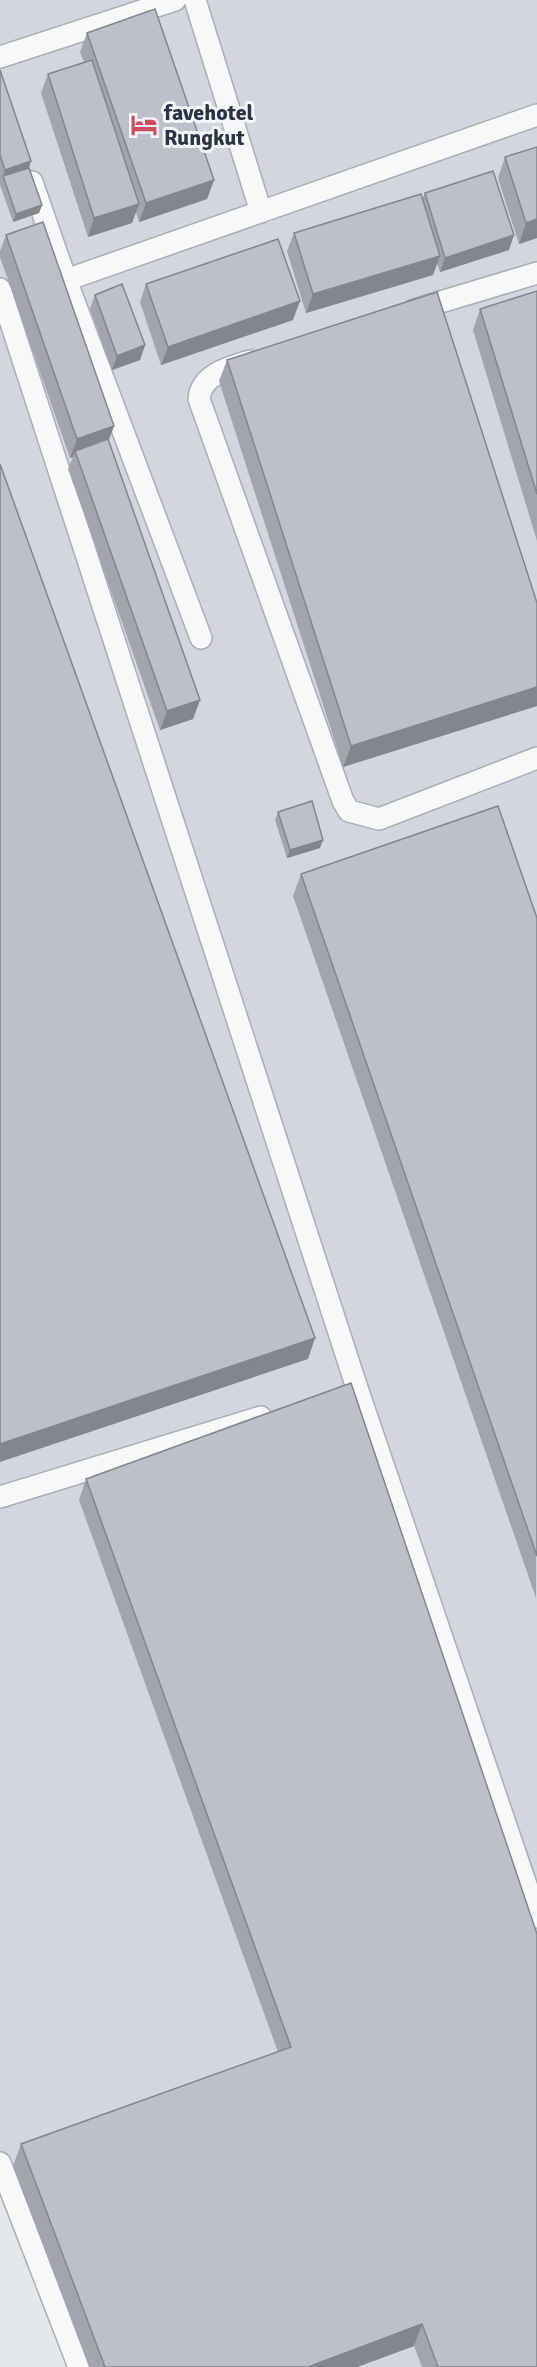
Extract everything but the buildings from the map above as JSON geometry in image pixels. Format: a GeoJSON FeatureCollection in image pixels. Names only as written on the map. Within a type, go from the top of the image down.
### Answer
{"type":"FeatureCollection","features":[{"type":"Feature","properties":{"kind":"lane"},"geometry":{"type":"LineString","coordinates":[[0,57],[175,0]]}},
{"type":"Feature","properties":{"kind":"lane"},"geometry":{"type":"LineString","coordinates":[[195,0],[261,212]]}},
{"type":"Feature","properties":{"kind":"lane"},"geometry":{"type":"LineString","coordinates":[[66,280],[537,115]]}},
{"type":"Feature","properties":{"kind":"lane"},"geometry":{"type":"LineString","coordinates":[[27,168],[66,280],[201,638]]}},
{"type":"Feature","properties":{"kind":"lane"},"geometry":{"type":"LineString","coordinates":[[396,316],[537,273]]}},
{"type":"Feature","properties":{"kind":"lane"},"geometry":{"type":"LineString","coordinates":[[0,289],[357,1388],[537,1917]]}},
{"type":"Feature","properties":{"kind":"lane"},"geometry":{"type":"LineString","coordinates":[[273,353],[214,374],[199,393],[199,399],[343,801],[349,811],[379,819],[537,758]]}},
{"type":"Feature","properties":{"kind":"lane"},"geometry":{"type":"LineString","coordinates":[[335,1395],[357,1388]]}},
{"type":"Feature","properties":{"kind":"lane"},"geometry":{"type":"LineString","coordinates":[[0,1497],[279,1412]]}},
{"type":"Feature","properties":{"kind":"lane"},"geometry":{"type":"LineString","coordinates":[[0,2163],[79,2367]]}},
{"type":"Feature","properties":{"kind":"shaded area"},"geometry":{"type":"Polygon","coordinates":[[[0,0],[537,0],[537,2367],[70,2367],[0,2179],[0,0]]]}},
{"type":"Feature","properties":{"kind":"place","name":"favehotel Rungkut"},"geometry":{"type":"Point","coordinates":[144,125]}}]}
